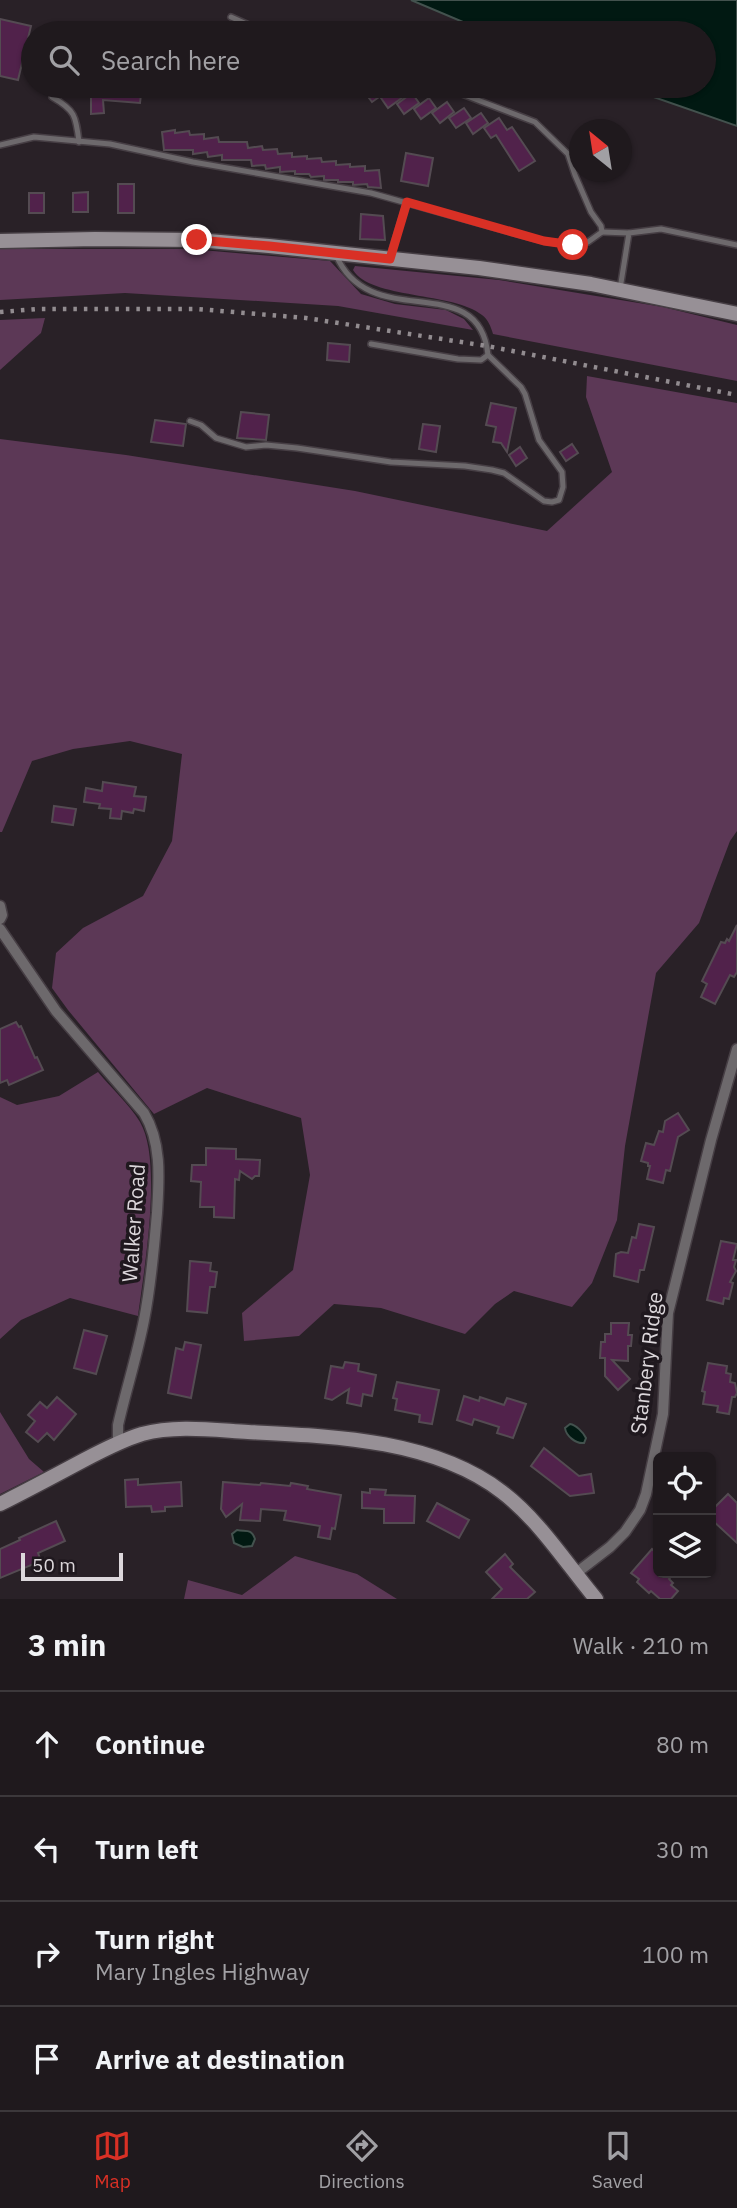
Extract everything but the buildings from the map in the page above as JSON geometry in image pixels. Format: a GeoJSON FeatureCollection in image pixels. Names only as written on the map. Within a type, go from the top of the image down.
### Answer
{"type":"FeatureCollection","features":[{"type":"Feature","properties":{"kind":"street"},"geometry":{"type":"LineString","coordinates":[[0,241],[197,240],[269,246],[479,268],[620,289],[737,314]]}},
{"type":"Feature","properties":{"kind":"street"},"geometry":{"type":"LineString","coordinates":[[0,906],[0,919]]}},
{"type":"Feature","properties":{"kind":"street","name":"Walker Road"},"geometry":{"type":"LineString","coordinates":[[0,929],[56,1011],[144,1113],[150,1122],[156,1143],[159,1194],[150,1284],[118,1425],[118,1443]]}},
{"type":"Feature","properties":{"kind":"street","name":"Stanbery Ridge"},"geometry":{"type":"LineString","coordinates":[[575,1574],[625,1532],[646,1494],[663,1414],[668,1313],[711,1140],[737,1049]]}},
{"type":"Feature","properties":{"kind":"street"},"geometry":{"type":"LineString","coordinates":[[0,1504],[118,1443],[162,1430],[335,1437],[377,1443],[413,1451],[470,1473],[502,1492],[531,1520],[596,1599]]}},
{"type":"Feature","properties":{"kind":"lane"},"geometry":{"type":"LineString","coordinates":[[231,17],[240,21]]}},
{"type":"Feature","properties":{"kind":"lane"},"geometry":{"type":"LineString","coordinates":[[53,98],[67,106],[76,118],[79,142]]}},
{"type":"Feature","properties":{"kind":"lane"},"geometry":{"type":"LineString","coordinates":[[472,98],[535,122],[568,154],[602,232]]}},
{"type":"Feature","properties":{"kind":"lane"},"geometry":{"type":"LineString","coordinates":[[0,146],[34,138],[110,144],[193,162],[371,193],[544,241],[573,245],[589,242],[602,232],[629,233],[661,229],[737,245]]}},
{"type":"Feature","properties":{"kind":"lane"},"geometry":{"type":"LineString","coordinates":[[390,259],[407,202]]}},
{"type":"Feature","properties":{"kind":"lane"},"geometry":{"type":"LineString","coordinates":[[620,289],[629,233]]}},
{"type":"Feature","properties":{"kind":"lane"},"geometry":{"type":"LineString","coordinates":[[190,421],[201,425],[216,438],[246,447],[277,446],[391,462],[492,470],[504,473],[544,501],[558,500],[563,487],[562,472],[539,439],[525,394],[488,355],[483,332],[476,321],[464,311],[448,305],[391,299],[372,292],[353,281],[341,266],[336,254]]}},
{"type":"Feature","properties":{"kind":"lane"},"geometry":{"type":"LineString","coordinates":[[371,344],[458,359],[481,360],[488,355]]}},
{"type":"Feature","properties":{"kind":"shaded area"},"geometry":{"type":"Polygon","coordinates":[[[411,0],[737,0],[737,126],[656,98],[716,98],[716,21],[461,21],[411,0]]]}},
{"type":"Feature","properties":{"kind":"shaded area"},"geometry":{"type":"Polygon","coordinates":[[[0,249],[190,249],[330,261],[361,294],[395,304],[446,310],[464,319],[473,330],[338,306],[125,293],[0,300],[0,249]]]}},
{"type":"Feature","properties":{"kind":"shaded area"},"geometry":{"type":"Polygon","coordinates":[[[355,266],[499,280],[663,307],[737,325],[737,381],[493,334],[486,319],[469,308],[376,286],[362,279],[353,270],[355,266]]]}},
{"type":"Feature","properties":{"kind":"shaded area"},"geometry":{"type":"Polygon","coordinates":[[[45,318],[41,333],[0,370],[0,320],[45,318]]]}},
{"type":"Feature","properties":{"kind":"shaded area"},"geometry":{"type":"Polygon","coordinates":[[[587,376],[737,403],[737,831],[730,841],[699,923],[656,973],[625,1146],[617,1220],[592,1283],[572,1307],[514,1291],[495,1304],[465,1334],[381,1308],[334,1304],[299,1336],[244,1341],[242,1313],[293,1270],[310,1175],[301,1118],[207,1088],[154,1114],[52,988],[56,953],[83,928],[143,896],[172,841],[182,754],[130,741],[73,749],[32,761],[0,832],[0,439],[126,455],[355,491],[547,531],[612,472],[586,397],[587,376]]]}},
{"type":"Feature","properties":{"kind":"shaded area"},"geometry":{"type":"Polygon","coordinates":[[[98,1072],[136,1115],[147,1140],[150,1162],[150,1216],[138,1316],[70,1298],[21,1320],[0,1339],[0,1097],[17,1105],[59,1096],[98,1072]]]}},
{"type":"Feature","properties":{"kind":"shaded area"},"geometry":{"type":"Polygon","coordinates":[[[0,1412],[29,1459],[44,1472],[0,1494],[0,1412]]]}},
{"type":"Feature","properties":{"kind":"shaded area"},"geometry":{"type":"Polygon","coordinates":[[[570,1424],[583,1433],[586,1438],[584,1443],[569,1437],[565,1428],[570,1424]]]}},
{"type":"Feature","properties":{"kind":"shaded area"},"geometry":{"type":"Polygon","coordinates":[[[237,1530],[252,1533],[255,1539],[252,1546],[243,1547],[234,1543],[232,1534],[237,1530]]]}},
{"type":"Feature","properties":{"kind":"shaded area"},"geometry":{"type":"Polygon","coordinates":[[[295,1556],[357,1574],[397,1599],[184,1599],[188,1580],[242,1595],[295,1556]]]}},
{"type":"Feature","properties":{"kind":"railway"},"geometry":{"type":"LineString","coordinates":[[0,312],[37,309],[197,309],[306,318],[487,346],[737,395]]}},
{"type":"Feature","properties":{"kind":"route"},"geometry":{"type":"LineString","coordinates":[[197,240],[390,259],[407,202],[544,241],[573,245]]}}]}
